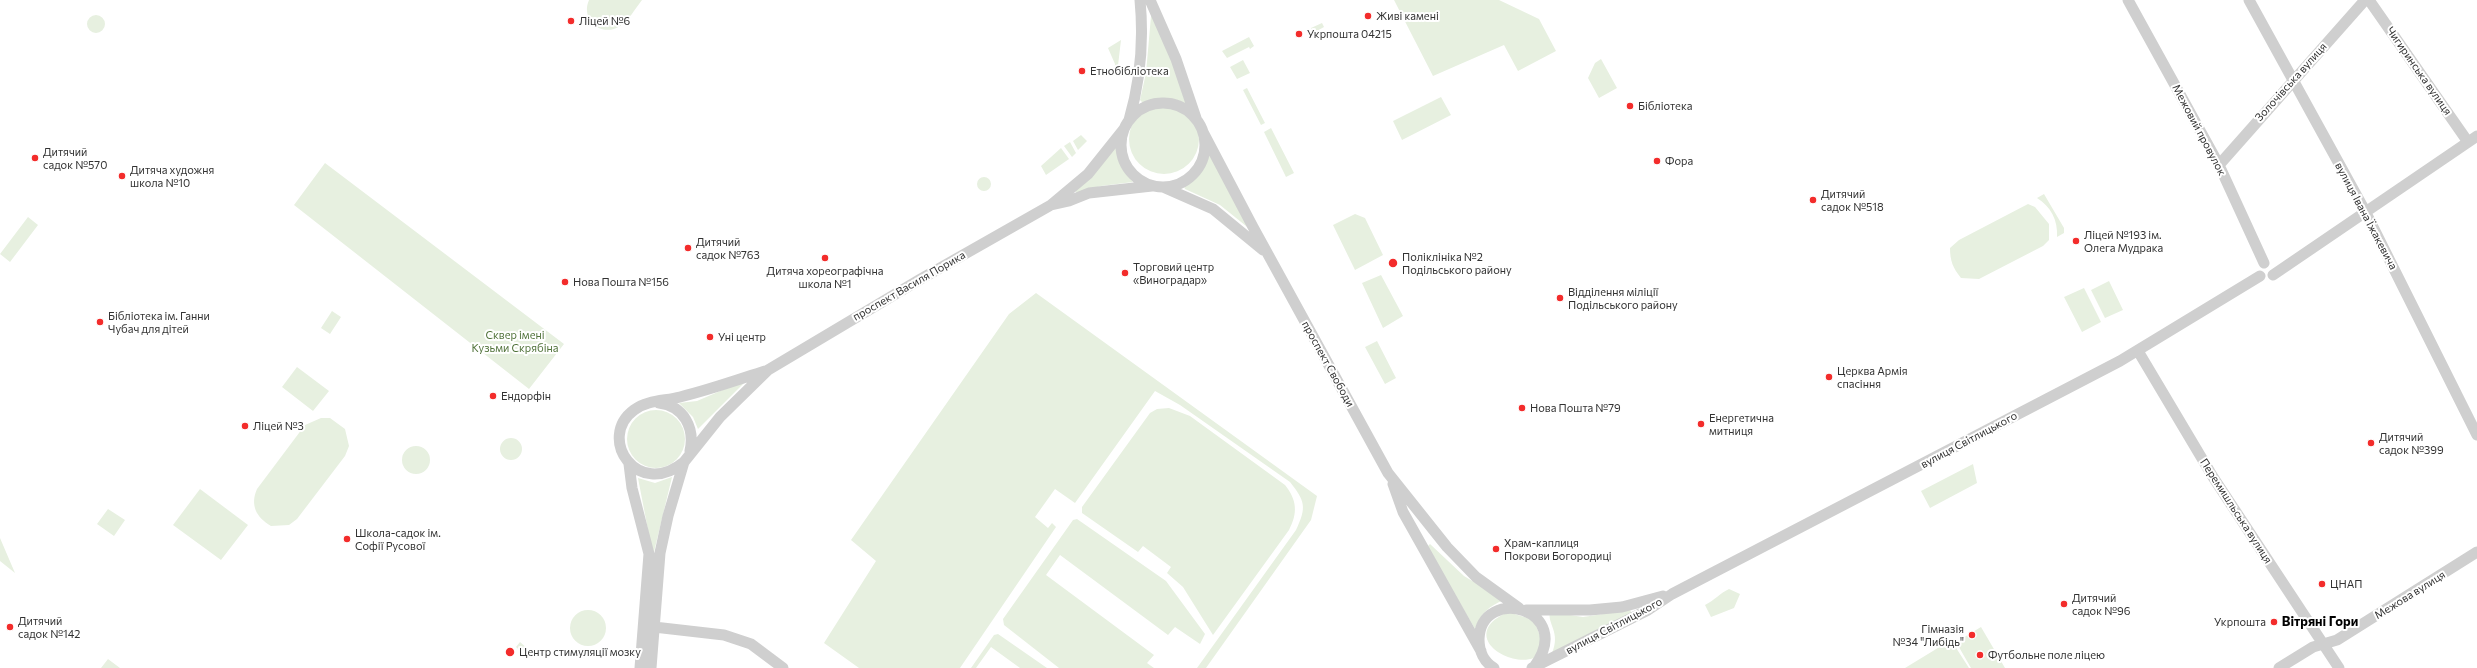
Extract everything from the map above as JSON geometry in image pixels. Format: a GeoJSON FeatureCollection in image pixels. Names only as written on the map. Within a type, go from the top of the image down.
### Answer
{"type":"FeatureCollection","features":[{"type":"Feature","properties":{"kind":"street"},"geometry":{"type":"LineString","coordinates":[[1140,0],[1143,45],[1140,75],[1121,145],[1128,168],[1140,179],[1159,186],[1178,184],[1197,170],[1204,156],[1203,132],[1196,118],[1176,59],[1150,0]]}},
{"type":"Feature","properties":{"kind":"street","name":"Межовий провулок"},"geometry":{"type":"LineString","coordinates":[[2128,0],[2218,165],[2264,263]]}},
{"type":"Feature","properties":{"kind":"street","name":"вулиця Івана Їжакевича"},"geometry":{"type":"LineString","coordinates":[[2249,0],[2365,212],[2477,436]]}},
{"type":"Feature","properties":{"kind":"street","name":"Золочівська вулиця"},"geometry":{"type":"LineString","coordinates":[[2218,165],[2365,0]]}},
{"type":"Feature","properties":{"kind":"street","name":"Чигиринська вулиця"},"geometry":{"type":"LineString","coordinates":[[2369,0],[2473,139]]}},
{"type":"Feature","properties":{"kind":"street"},"geometry":{"type":"LineString","coordinates":[[1126,126],[1146,107],[1161,103],[1184,108],[1196,118]]}},
{"type":"Feature","properties":{"kind":"street","name":"проспект Василя Порика"},"geometry":{"type":"LineString","coordinates":[[1051,205],[1064,191],[1088,174],[1126,126]]}},
{"type":"Feature","properties":{"kind":"street","name":"проспект Свободи"},"geometry":{"type":"LineString","coordinates":[[1203,132],[1268,255],[1388,473],[1403,512],[1490,666]]}},
{"type":"Feature","properties":{"kind":"street"},"geometry":{"type":"LineString","coordinates":[[2273,275],[2273,267],[2264,263],[2258,268],[2260,276],[2267,279],[2273,275],[2365,212],[2473,139]]}},
{"type":"Feature","properties":{"kind":"street","name":"проспект Василя Порика"},"geometry":{"type":"LineString","coordinates":[[684,462],[674,470],[663,474],[651,475],[639,471],[630,464],[621,448],[620,430],[625,419],[633,410],[644,404],[679,398],[768,370],[919,280],[1051,205],[1069,201],[1089,193],[1159,186]]}},
{"type":"Feature","properties":{"kind":"street","name":"проспект Свободи"},"geometry":{"type":"LineString","coordinates":[[1159,186],[1213,210],[1268,255]]}},
{"type":"Feature","properties":{"kind":"street","name":"вулиця Світлицького"},"geometry":{"type":"LineString","coordinates":[[1533,668],[1648,610],[1672,594],[2138,351],[2260,276]]}},
{"type":"Feature","properties":{"kind":"street","name":"Перемишльська вулиця"},"geometry":{"type":"LineString","coordinates":[[2138,351],[2213,477],[2339,668]]}},
{"type":"Feature","properties":{"kind":"street","name":"проспект Василя Порика"},"geometry":{"type":"LineString","coordinates":[[650,668],[660,553],[668,516],[684,462],[690,452],[720,417],[768,370]]}},
{"type":"Feature","properties":{"kind":"street","name":"проспект Василя Порика"},"geometry":{"type":"LineString","coordinates":[[654,402],[666,404],[677,409],[686,418],[692,434],[690,452]]}},
{"type":"Feature","properties":{"kind":"street","name":"проспект Василя Порика"},"geometry":{"type":"LineString","coordinates":[[630,464],[632,488],[648,554],[640,668]]}},
{"type":"Feature","properties":{"kind":"street","name":"проспект Свободи"},"geometry":{"type":"LineString","coordinates":[[1388,473],[1447,547],[1476,577],[1541,624],[1545,636],[1544,650],[1533,668]]}},
{"type":"Feature","properties":{"kind":"street","name":"Межова вулиця"},"geometry":{"type":"LineString","coordinates":[[2279,668],[2313,646],[2323,645],[2338,640],[2477,552]]}},
{"type":"Feature","properties":{"kind":"street","name":"вулиця Світлицького"},"geometry":{"type":"LineString","coordinates":[[1481,651],[1479,637],[1487,618],[1498,610],[1590,610],[1622,607],[1672,594]]}},
{"type":"Feature","properties":{"kind":"street"},"geometry":{"type":"LineString","coordinates":[[654,627],[724,635],[750,644],[783,668]]}},
{"type":"Feature","properties":{"kind":"green space"},"geometry":{"type":"Polygon","coordinates":[[[589,0],[642,0],[623,24],[613,29],[606,30],[594,25],[590,20],[587,7],[589,0]]]}},
{"type":"Feature","properties":{"kind":"green space"},"geometry":{"type":"Polygon","coordinates":[[[1394,0],[1499,0],[1539,19],[1556,51],[1518,71],[1504,45],[1433,76],[1394,0]]]}},
{"type":"Feature","properties":{"kind":"green space"},"geometry":{"type":"Polygon","coordinates":[[[92,15],[100,15],[105,20],[103,31],[100,33],[92,33],[87,28],[87,20],[92,15]]]}},
{"type":"Feature","properties":{"kind":"green space"},"geometry":{"type":"Polygon","coordinates":[[[1151,16],[1155,16],[1188,105],[1177,100],[1166,98],[1149,100],[1143,103],[1140,100],[1146,73],[1151,16]]]}},
{"type":"Feature","properties":{"kind":"green space"},"geometry":{"type":"Polygon","coordinates":[[[1322,23],[1324,27],[1313,33],[1311,28],[1322,23]]]}},
{"type":"Feature","properties":{"kind":"green space"},"geometry":{"type":"Polygon","coordinates":[[[1249,37],[1254,46],[1250,49],[1249,47],[1227,58],[1222,51],[1249,37]]]}},
{"type":"Feature","properties":{"kind":"green space"},"geometry":{"type":"Polygon","coordinates":[[[1121,40],[1117,74],[1114,73],[1115,64],[1108,48],[1121,40]]]}},
{"type":"Feature","properties":{"kind":"green space"},"geometry":{"type":"Polygon","coordinates":[[[1601,59],[1617,88],[1599,98],[1588,78],[1595,63],[1601,59]]]}},
{"type":"Feature","properties":{"kind":"green space"},"geometry":{"type":"Polygon","coordinates":[[[1243,60],[1250,73],[1237,79],[1230,67],[1243,60]]]}},
{"type":"Feature","properties":{"kind":"green space"},"geometry":{"type":"Polygon","coordinates":[[[1247,88],[1265,123],[1261,125],[1243,90],[1247,88]]]}},
{"type":"Feature","properties":{"kind":"green space"},"geometry":{"type":"Polygon","coordinates":[[[1441,97],[1451,115],[1402,140],[1393,121],[1441,97]]]}},
{"type":"Feature","properties":{"kind":"green space"},"geometry":{"type":"Polygon","coordinates":[[[1164,104],[1177,107],[1189,114],[1196,126],[1199,139],[1196,152],[1189,164],[1177,171],[1164,174],[1151,171],[1139,164],[1132,152],[1129,139],[1132,126],[1139,114],[1151,107],[1164,104]]]}},
{"type":"Feature","properties":{"kind":"green space"},"geometry":{"type":"Polygon","coordinates":[[[1271,128],[1294,173],[1286,177],[1264,132],[1271,128]]]}},
{"type":"Feature","properties":{"kind":"green space"},"geometry":{"type":"Polygon","coordinates":[[[1081,135],[1087,141],[1078,150],[1073,141],[1081,135]]]}},
{"type":"Feature","properties":{"kind":"green space"},"geometry":{"type":"Polygon","coordinates":[[[1070,142],[1076,153],[1072,157],[1064,146],[1070,142]]]}},
{"type":"Feature","properties":{"kind":"green space"},"geometry":{"type":"Polygon","coordinates":[[[1118,143],[1119,160],[1133,182],[1101,186],[1077,193],[1074,189],[1118,143]]]}},
{"type":"Feature","properties":{"kind":"green space"},"geometry":{"type":"Polygon","coordinates":[[[1061,148],[1069,159],[1046,175],[1041,166],[1061,148]]]}},
{"type":"Feature","properties":{"kind":"green space"},"geometry":{"type":"Polygon","coordinates":[[[1208,155],[1210,155],[1251,230],[1220,205],[1185,189],[1184,186],[1201,172],[1208,155]]]}},
{"type":"Feature","properties":{"kind":"green space","name":"Сквер імені Кузьми Скрябіна"},"geometry":{"type":"Polygon","coordinates":[[[325,163],[564,344],[529,389],[294,205],[325,163]]]}},
{"type":"Feature","properties":{"kind":"green space"},"geometry":{"type":"Polygon","coordinates":[[[984,177],[989,179],[991,184],[989,189],[984,191],[979,189],[977,184],[979,179],[984,177]]]}},
{"type":"Feature","properties":{"kind":"green space"},"geometry":{"type":"Polygon","coordinates":[[[2044,194],[2064,228],[2064,233],[2057,237],[2053,214],[2037,198],[2044,194]]]}},
{"type":"Feature","properties":{"kind":"green space"},"geometry":{"type":"Polygon","coordinates":[[[2028,204],[2035,207],[2049,224],[2049,240],[2043,246],[1979,279],[1961,278],[1952,264],[1950,248],[1959,240],[2028,204]]]}},
{"type":"Feature","properties":{"kind":"green space"},"geometry":{"type":"Polygon","coordinates":[[[1355,214],[1365,218],[1383,255],[1355,270],[1333,225],[1355,214]]]}},
{"type":"Feature","properties":{"kind":"green space"},"geometry":{"type":"Polygon","coordinates":[[[28,217],[38,225],[10,262],[0,254],[28,217]]]}},
{"type":"Feature","properties":{"kind":"green space"},"geometry":{"type":"Polygon","coordinates":[[[1381,275],[1403,316],[1383,328],[1362,283],[1381,275]]]}},
{"type":"Feature","properties":{"kind":"green space"},"geometry":{"type":"Polygon","coordinates":[[[2109,281],[2123,310],[2105,318],[2091,290],[2109,281]]]}},
{"type":"Feature","properties":{"kind":"green space"},"geometry":{"type":"Polygon","coordinates":[[[2084,288],[2101,322],[2082,332],[2064,297],[2084,288]]]}},
{"type":"Feature","properties":{"kind":"green space"},"geometry":{"type":"Polygon","coordinates":[[[1036,293],[1317,496],[1311,520],[1206,668],[1197,668],[1296,530],[1302,515],[1303,504],[1299,494],[1290,482],[1180,405],[1155,391],[1075,503],[1055,489],[1035,517],[1048,528],[1052,523],[1056,527],[960,668],[859,668],[824,643],[876,561],[851,540],[1009,314],[1036,293]]]}},
{"type":"Feature","properties":{"kind":"green space"},"geometry":{"type":"Polygon","coordinates":[[[332,311],[341,317],[330,334],[321,328],[332,311]]]}},
{"type":"Feature","properties":{"kind":"green space"},"geometry":{"type":"Polygon","coordinates":[[[1377,341],[1396,378],[1385,384],[1365,347],[1377,341]]]}},
{"type":"Feature","properties":{"kind":"green space"},"geometry":{"type":"Polygon","coordinates":[[[297,367],[329,391],[313,411],[282,387],[297,367]]]}},
{"type":"Feature","properties":{"kind":"green space"},"geometry":{"type":"Polygon","coordinates":[[[748,379],[698,429],[693,417],[679,403],[697,401],[748,379]]]}},
{"type":"Feature","properties":{"kind":"green space"},"geometry":{"type":"Polygon","coordinates":[[[1169,408],[1190,416],[1285,485],[1294,501],[1294,518],[1289,530],[1213,635],[1183,587],[1167,573],[1171,567],[1143,546],[1138,552],[1082,513],[1082,507],[1150,413],[1157,409],[1169,408]]]}},
{"type":"Feature","properties":{"kind":"green space"},"geometry":{"type":"Polygon","coordinates":[[[656,410],[667,412],[680,423],[683,428],[685,439],[683,450],[672,463],[667,466],[656,468],[645,466],[632,455],[629,450],[627,439],[629,428],[640,415],[645,412],[656,410]]]}},
{"type":"Feature","properties":{"kind":"green space"},"geometry":{"type":"Polygon","coordinates":[[[321,418],[330,418],[345,429],[349,446],[345,456],[297,519],[289,525],[271,526],[258,515],[254,505],[257,489],[305,425],[321,418]]]}},
{"type":"Feature","properties":{"kind":"green space"},"geometry":{"type":"Polygon","coordinates":[[[511,438],[515,439],[521,445],[521,453],[515,459],[511,460],[507,459],[501,453],[500,449],[501,445],[507,439],[511,438]]]}},
{"type":"Feature","properties":{"kind":"green space"},"geometry":{"type":"Polygon","coordinates":[[[416,446],[426,450],[430,460],[426,470],[416,474],[406,470],[402,460],[406,450],[416,446]]]}},
{"type":"Feature","properties":{"kind":"green space"},"geometry":{"type":"Polygon","coordinates":[[[1973,464],[1977,483],[1930,508],[1921,491],[1973,464]]]}},
{"type":"Feature","properties":{"kind":"green space"},"geometry":{"type":"Polygon","coordinates":[[[672,477],[653,556],[638,478],[655,483],[672,477]]]}},
{"type":"Feature","properties":{"kind":"green space"},"geometry":{"type":"Polygon","coordinates":[[[200,489],[248,525],[221,560],[173,525],[200,489]]]}},
{"type":"Feature","properties":{"kind":"green space"},"geometry":{"type":"Polygon","coordinates":[[[108,509],[125,520],[114,536],[97,524],[108,509]]]}},
{"type":"Feature","properties":{"kind":"green space"},"geometry":{"type":"Polygon","coordinates":[[[1077,519],[1166,581],[1205,634],[1200,644],[1175,627],[1168,635],[1060,555],[1046,575],[1154,655],[1147,663],[1154,668],[1059,668],[1004,625],[1003,619],[1073,520],[1077,519]]]}},
{"type":"Feature","properties":{"kind":"green space"},"geometry":{"type":"Polygon","coordinates":[[[0,538],[15,573],[0,561],[0,538]]]}},
{"type":"Feature","properties":{"kind":"green space"},"geometry":{"type":"Polygon","coordinates":[[[1430,544],[1464,576],[1504,600],[1494,605],[1482,615],[1475,629],[1427,547],[1430,544]]]}},
{"type":"Feature","properties":{"kind":"green space"},"geometry":{"type":"Polygon","coordinates":[[[1729,589],[1740,594],[1734,608],[1711,617],[1705,605],[1729,589]]]}},
{"type":"Feature","properties":{"kind":"green space"},"geometry":{"type":"Polygon","coordinates":[[[588,610],[598,613],[603,618],[606,628],[603,638],[598,643],[588,646],[578,643],[573,638],[570,628],[573,618],[578,613],[588,610]]]}},
{"type":"Feature","properties":{"kind":"green space"},"geometry":{"type":"Polygon","coordinates":[[[1630,610],[1632,614],[1552,653],[1555,634],[1550,621],[1550,612],[1583,617],[1630,610]]]}},
{"type":"Feature","properties":{"kind":"green space"},"geometry":{"type":"Polygon","coordinates":[[[1508,612],[1534,620],[1542,641],[1534,658],[1523,660],[1501,654],[1492,647],[1487,639],[1487,630],[1494,621],[1508,612]]]}},
{"type":"Feature","properties":{"kind":"green space","name":"Футбольне поле ліцею"},"geometry":{"type":"Polygon","coordinates":[[[1981,627],[2005,668],[1971,668],[1956,642],[1981,627]]]}},
{"type":"Feature","properties":{"kind":"green space"},"geometry":{"type":"Polygon","coordinates":[[[998,634],[1047,668],[1020,668],[991,647],[976,668],[971,668],[994,635],[998,634]]]}},
{"type":"Feature","properties":{"kind":"green space"},"geometry":{"type":"Polygon","coordinates":[[[1951,640],[1969,668],[1905,668],[1951,640]]]}},
{"type":"Feature","properties":{"kind":"green space"},"geometry":{"type":"Polygon","coordinates":[[[520,642],[529,650],[525,655],[516,647],[520,642]]]}},
{"type":"Feature","properties":{"kind":"green space"},"geometry":{"type":"Polygon","coordinates":[[[108,659],[120,668],[101,668],[108,659]]]}},
{"type":"Feature","properties":{"kind":"place","name":"Живі камені"},"geometry":{"type":"Point","coordinates":[1368,16]}},
{"type":"Feature","properties":{"kind":"place","name":"Ліцей №6"},"geometry":{"type":"Point","coordinates":[571,21]}},
{"type":"Feature","properties":{"kind":"place","name":"Укрпошта 04215"},"geometry":{"type":"Point","coordinates":[1299,34]}},
{"type":"Feature","properties":{"kind":"place","name":"Етнобібліотека"},"geometry":{"type":"Point","coordinates":[1082,71]}},
{"type":"Feature","properties":{"kind":"place","name":"Бібліотека"},"geometry":{"type":"Point","coordinates":[1630,106]}},
{"type":"Feature","properties":{"kind":"place","name":"Дитячий садок №570"},"geometry":{"type":"Point","coordinates":[35,158]}},
{"type":"Feature","properties":{"kind":"place","name":"Фора"},"geometry":{"type":"Point","coordinates":[1657,161]}},
{"type":"Feature","properties":{"kind":"place","name":"Дитяча художня школа №10"},"geometry":{"type":"Point","coordinates":[122,176]}},
{"type":"Feature","properties":{"kind":"place","name":"Дитячий садок №518"},"geometry":{"type":"Point","coordinates":[1813,200]}},
{"type":"Feature","properties":{"kind":"place","name":"Ліцей №193 ім. Олега Мудрака"},"geometry":{"type":"Point","coordinates":[2076,241]}},
{"type":"Feature","properties":{"kind":"place","name":"Дитячий садок №763"},"geometry":{"type":"Point","coordinates":[688,248]}},
{"type":"Feature","properties":{"kind":"place","name":"Дитяча хореографічна школа №1"},"geometry":{"type":"Point","coordinates":[825,258]}},
{"type":"Feature","properties":{"kind":"place","name":"Поліклініка №2 Подільського району"},"geometry":{"type":"Point","coordinates":[1393,263]}},
{"type":"Feature","properties":{"kind":"place","name":"Торговий центр «Виноградар»"},"geometry":{"type":"Point","coordinates":[1125,273]}},
{"type":"Feature","properties":{"kind":"place","name":"Нова Пошта №156"},"geometry":{"type":"Point","coordinates":[565,282]}},
{"type":"Feature","properties":{"kind":"place","name":"Відділення міліції Подільського району"},"geometry":{"type":"Point","coordinates":[1560,298]}},
{"type":"Feature","properties":{"kind":"place","name":"Бібліотека ім. Ганни Чубач для дітей"},"geometry":{"type":"Point","coordinates":[100,322]}},
{"type":"Feature","properties":{"kind":"place","name":"Уні центр"},"geometry":{"type":"Point","coordinates":[710,337]}},
{"type":"Feature","properties":{"kind":"place","name":"Церква Армія спасіння"},"geometry":{"type":"Point","coordinates":[1829,377]}},
{"type":"Feature","properties":{"kind":"place","name":"Ендорфін"},"geometry":{"type":"Point","coordinates":[493,396]}},
{"type":"Feature","properties":{"kind":"place","name":"Нова Пошта №79"},"geometry":{"type":"Point","coordinates":[1522,408]}},
{"type":"Feature","properties":{"kind":"place","name":"Енергетична митниця"},"geometry":{"type":"Point","coordinates":[1701,424]}},
{"type":"Feature","properties":{"kind":"place","name":"Ліцей №3"},"geometry":{"type":"Point","coordinates":[245,426]}},
{"type":"Feature","properties":{"kind":"place","name":"Дитячий садок №399"},"geometry":{"type":"Point","coordinates":[2371,443]}},
{"type":"Feature","properties":{"kind":"place","name":"Школа-садок ім. Софії Русової"},"geometry":{"type":"Point","coordinates":[347,539]}},
{"type":"Feature","properties":{"kind":"place","name":"Храм-каплиця Покрови Богородиці"},"geometry":{"type":"Point","coordinates":[1496,549]}},
{"type":"Feature","properties":{"kind":"place","name":"ЦНАП"},"geometry":{"type":"Point","coordinates":[2322,584]}},
{"type":"Feature","properties":{"kind":"place","name":"Дитячий садок №96"},"geometry":{"type":"Point","coordinates":[2064,604]}},
{"type":"Feature","properties":{"kind":"place","name":"Укрпошта"},"geometry":{"type":"Point","coordinates":[2274,622]}},
{"type":"Feature","properties":{"kind":"place","name":"Дитячий садок №142"},"geometry":{"type":"Point","coordinates":[10,627]}},
{"type":"Feature","properties":{"kind":"place","name":"Гімназія №34 \"Либідь\""},"geometry":{"type":"Point","coordinates":[1972,635]}},
{"type":"Feature","properties":{"kind":"place","name":"Центр стимуляції мозку"},"geometry":{"type":"Point","coordinates":[510,652]}},
{"type":"Feature","properties":{"kind":"place","name":"Футбольне поле ліцею"},"geometry":{"type":"Point","coordinates":[1980,655]}},
{"type":"Feature","properties":{"kind":"district","name":"Вітряні Гори"},"geometry":{"type":"Point","coordinates":[2320,622]}}]}
